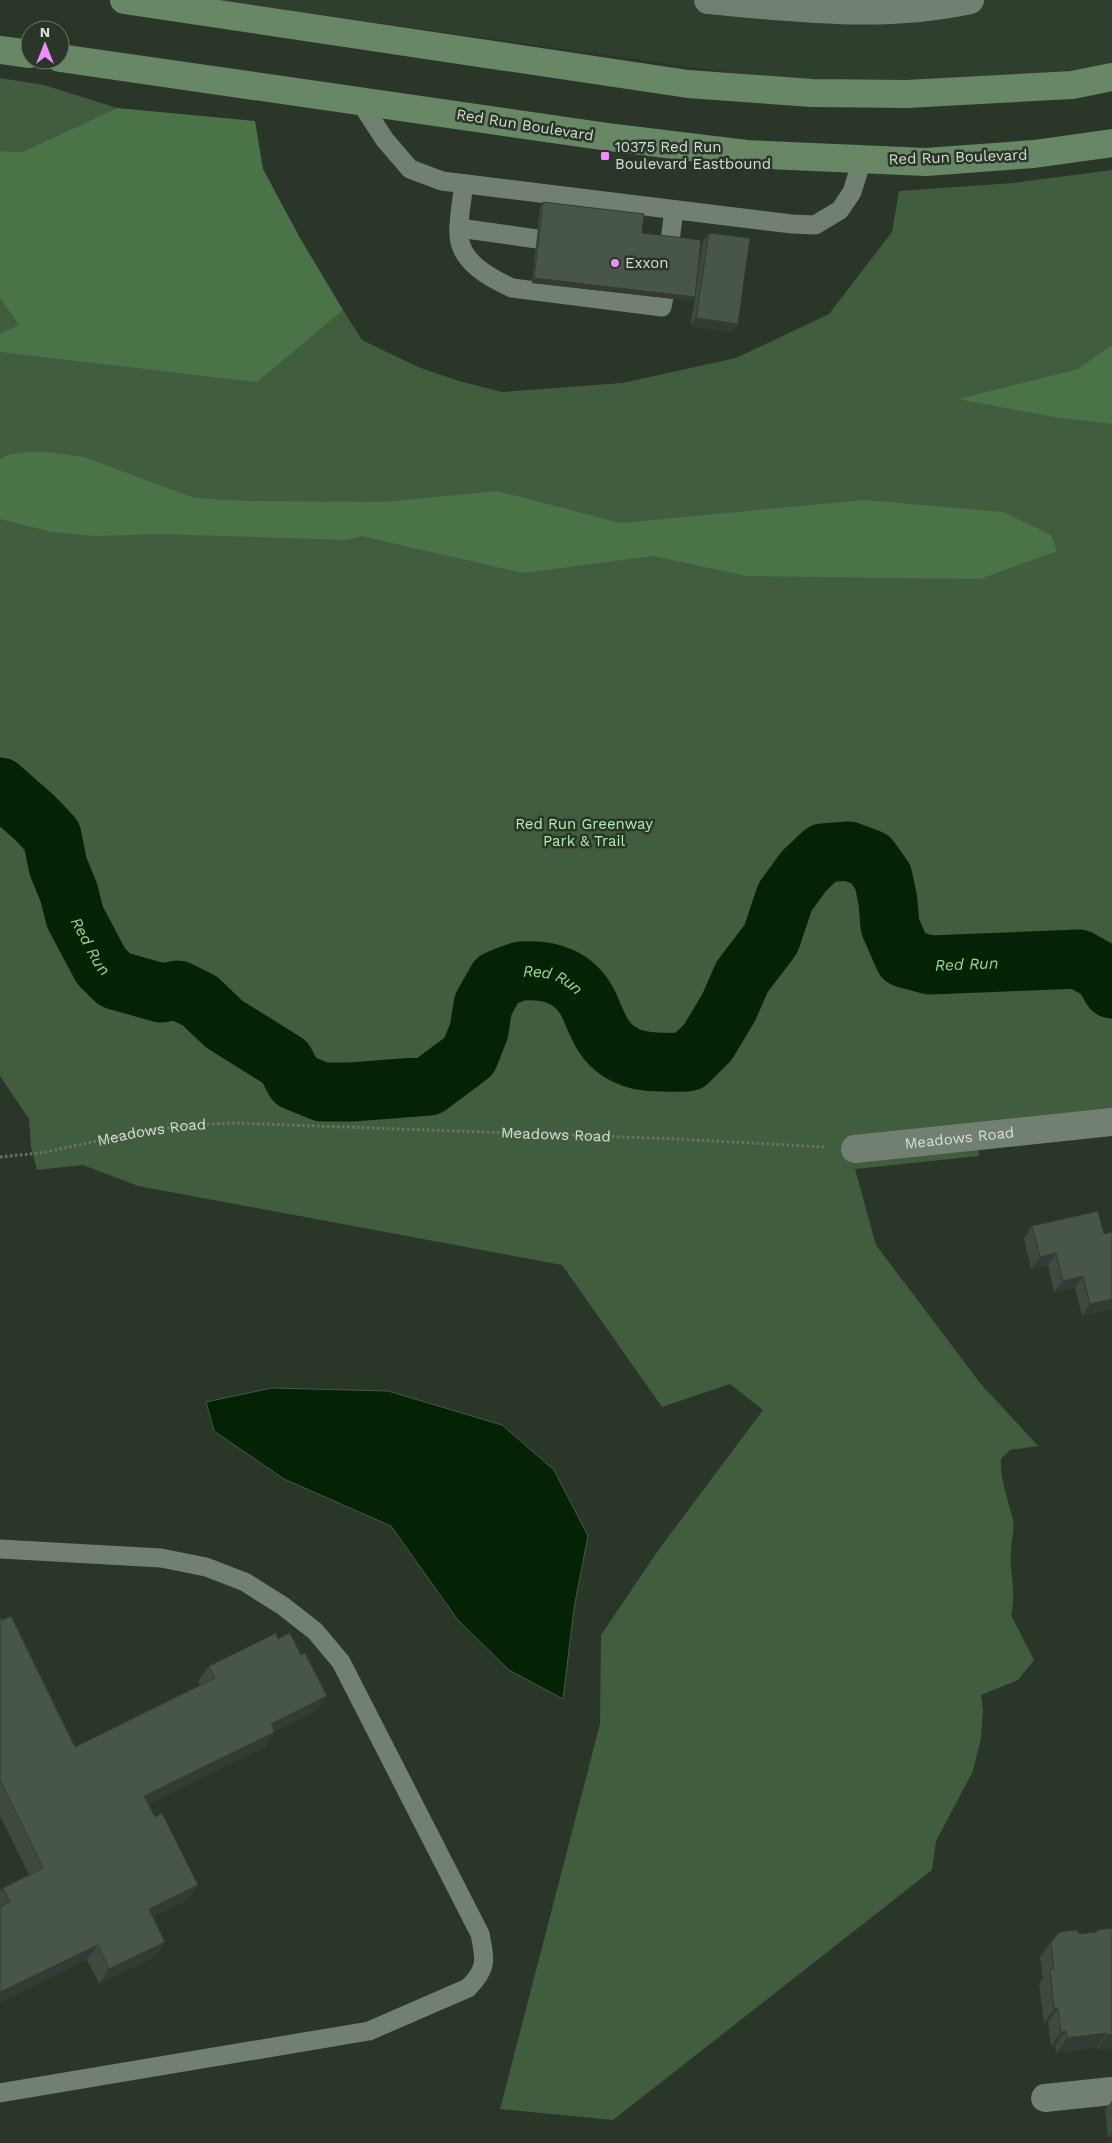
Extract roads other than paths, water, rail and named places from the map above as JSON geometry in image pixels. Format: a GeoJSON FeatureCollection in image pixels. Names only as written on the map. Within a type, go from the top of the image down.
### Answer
{"type":"FeatureCollection","features":[{"type":"Feature","properties":{"kind":"main road"},"geometry":{"type":"LineString","coordinates":[[124,0],[688,84],[793,92],[907,94],[1072,85],[1112,77]]}},
{"type":"Feature","properties":{"kind":"main road"},"geometry":{"type":"LineString","coordinates":[[0,50],[20,53]]}},
{"type":"Feature","properties":{"kind":"main road","name":"Red Run Boulevard"},"geometry":{"type":"LineString","coordinates":[[70,59],[660,144],[746,154],[926,162],[1034,154],[1112,143]]}},
{"type":"Feature","properties":{"kind":"street"},"geometry":{"type":"LineString","coordinates":[[708,0],[844,11],[941,6],[970,0]]}},
{"type":"Feature","properties":{"kind":"street","name":"Meadows Road"},"geometry":{"type":"LineString","coordinates":[[854,1149],[1112,1122]]}},
{"type":"Feature","properties":{"kind":"street"},"geometry":{"type":"LineString","coordinates":[[1045,2098],[1112,2091]]}},
{"type":"Feature","properties":{"kind":"lane"},"geometry":{"type":"LineString","coordinates":[[359,100],[385,140],[410,169],[442,181],[674,210],[815,225],[840,210],[852,192],[862,160]]}},
{"type":"Feature","properties":{"kind":"lane"},"geometry":{"type":"LineString","coordinates":[[464,184],[458,236],[464,252],[474,265],[492,279],[512,288],[662,307],[664,297]]}},
{"type":"Feature","properties":{"kind":"lane"},"geometry":{"type":"LineString","coordinates":[[670,240],[674,210]]}},
{"type":"Feature","properties":{"kind":"lane"},"geometry":{"type":"LineString","coordinates":[[459,228],[537,239]]}},
{"type":"Feature","properties":{"kind":"lane"},"geometry":{"type":"LineString","coordinates":[[0,1549],[162,1558],[206,1566],[245,1582],[283,1606],[315,1630],[346,1671],[480,1934],[485,1960],[481,1975],[468,1988],[369,2032],[0,2093]]}},
{"type":"Feature","properties":{"kind":"waterway","name":"Red Run"},"geometry":{"type":"LineString","coordinates":[[0,787],[52,836],[58,866],[69,893],[75,917],[101,966],[115,980],[161,993],[178,990],[200,1001],[224,1024],[285,1062],[295,1081],[322,1092],[351,1092],[429,1086],[469,1056],[479,1031],[483,1005],[497,980],[522,971],[553,974],[570,982],[584,996],[604,1037],[620,1052],[644,1061],[688,1062],[708,1042],[729,1007],[742,977],[771,939],[785,897],[804,871],[823,853],[849,851],[870,859],[883,877],[888,901],[890,926],[904,958],[930,965],[1079,959],[1102,972],[1112,989]]}},
{"type":"Feature","properties":{"kind":"place","name":"10375 Red Run Boulevard Eastbound"},"geometry":{"type":"Point","coordinates":[605,156]}},
{"type":"Feature","properties":{"kind":"place","name":"Exxon"},"geometry":{"type":"Point","coordinates":[615,263]}},
{"type":"Feature","properties":{"kind":"park label","name":"Red Run Greenway Park & Trail"},"geometry":{"type":"Point","coordinates":[584,832]}}]}
